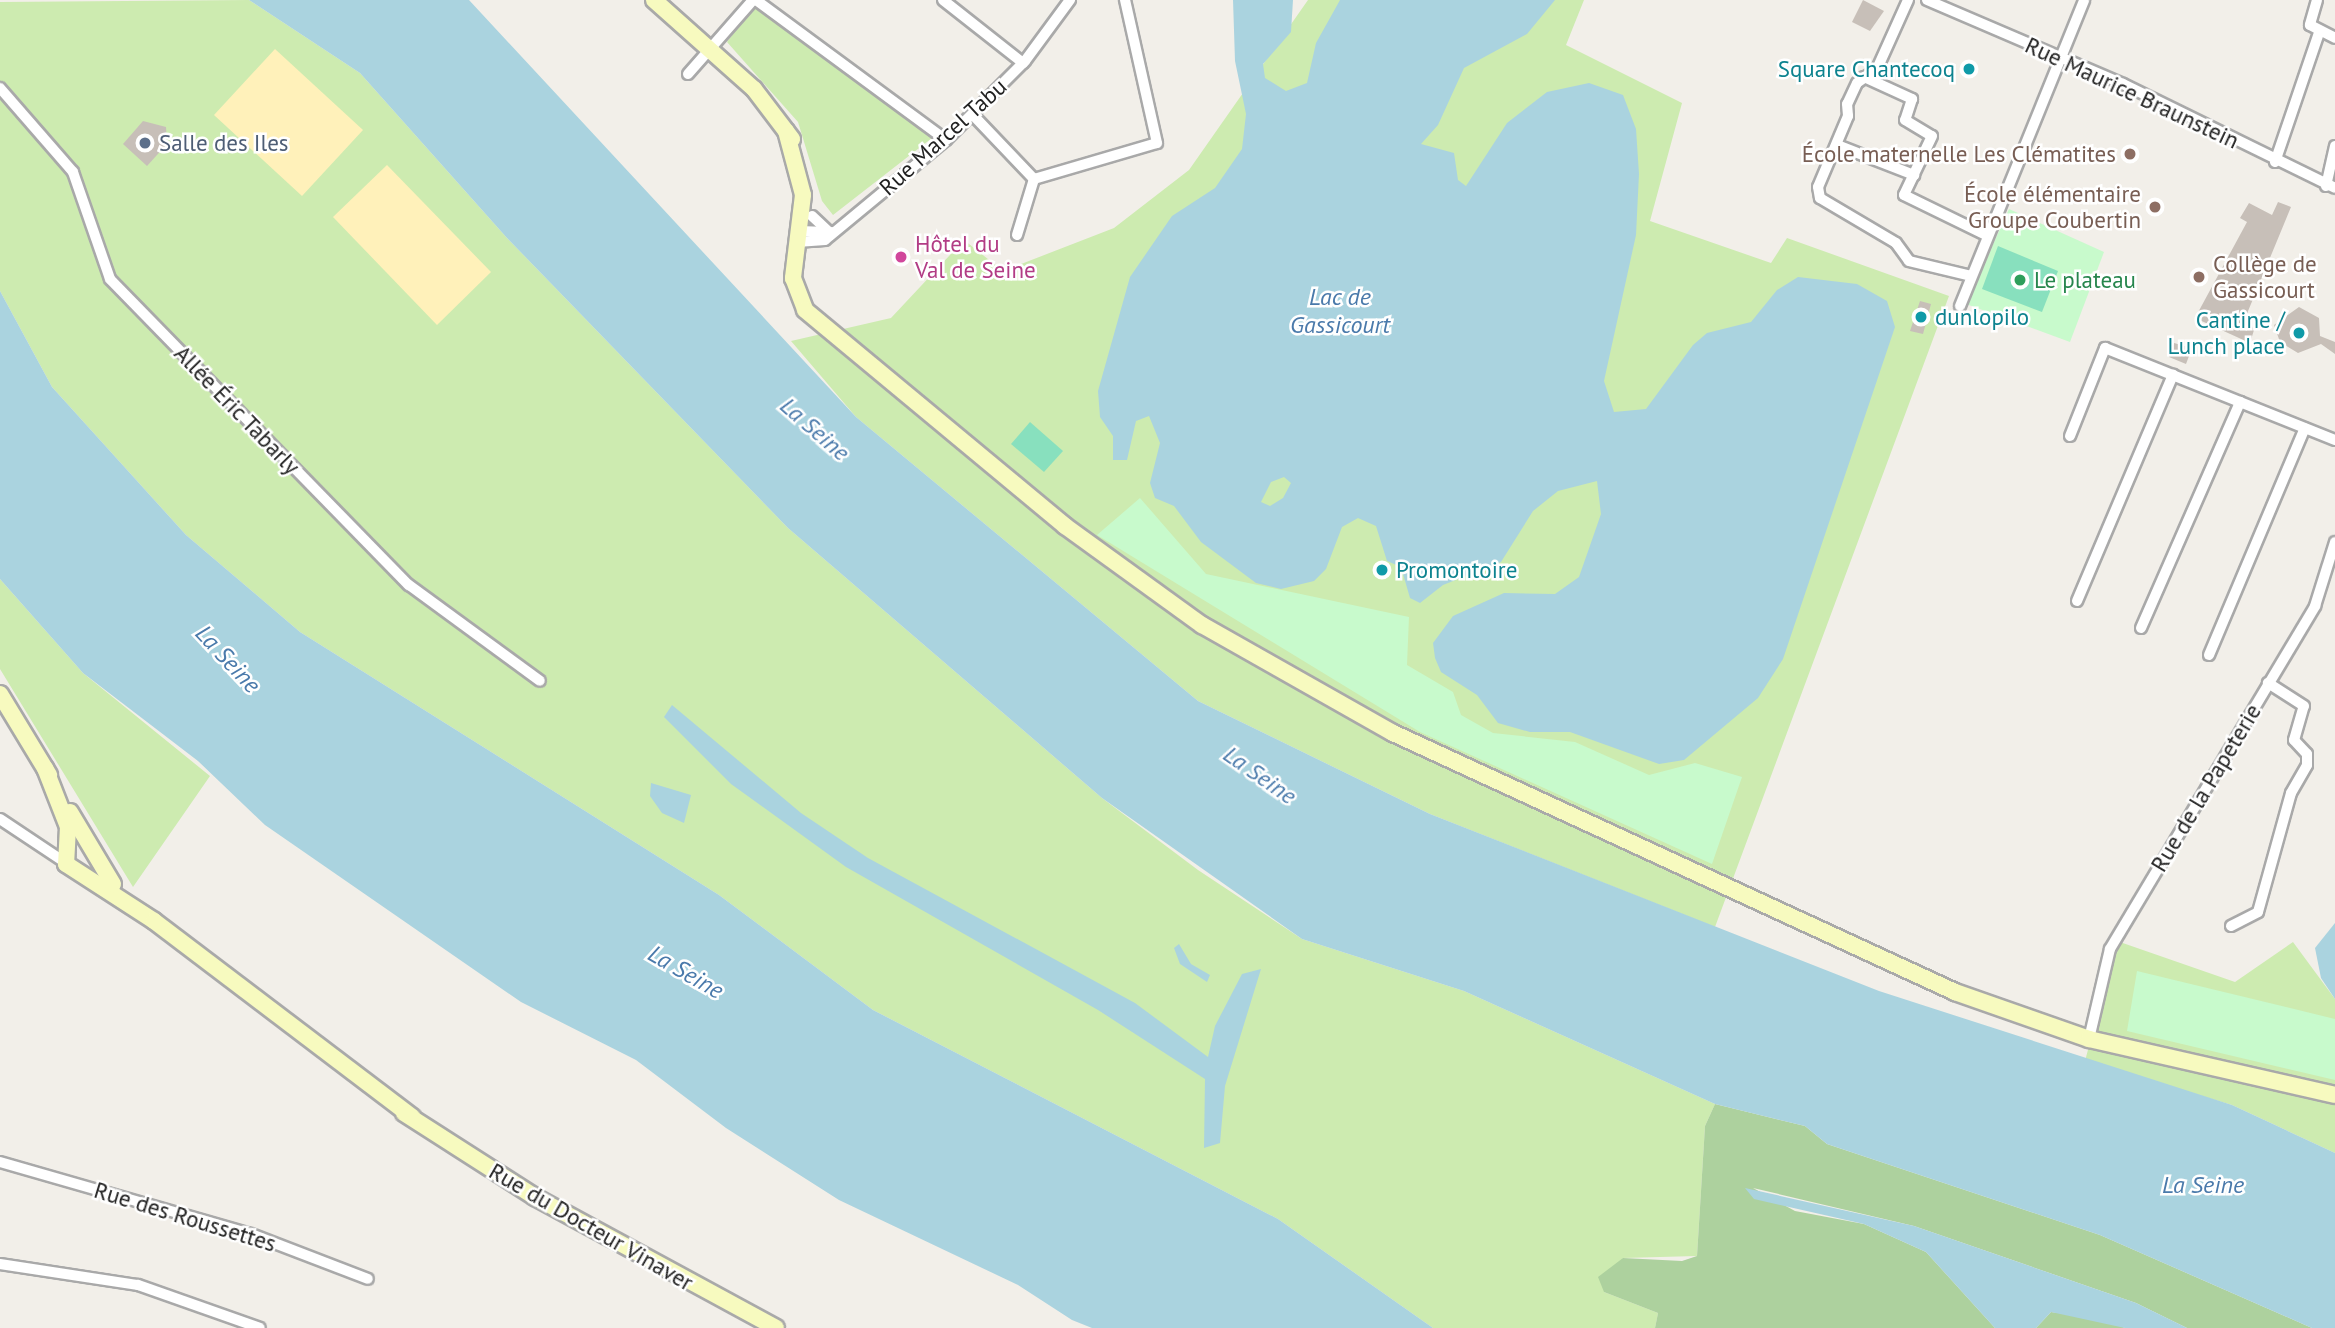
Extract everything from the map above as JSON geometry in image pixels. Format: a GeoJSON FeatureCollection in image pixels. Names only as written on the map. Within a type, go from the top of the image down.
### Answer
{"type":"FeatureCollection","features":[{"type":"Feature","properties":{"kind":"main road"},"geometry":{"type":"LineString","coordinates":[[654,0],[712,48],[786,131],[806,163],[812,216],[804,237],[794,288],[821,324],[1121,569],[1342,707],[1955,992],[2088,1039],[2335,1095]]}},
{"type":"Feature","properties":{"kind":"main road"},"geometry":{"type":"LineString","coordinates":[[786,131],[803,195],[804,237]]}},
{"type":"Feature","properties":{"kind":"main road"},"geometry":{"type":"LineString","coordinates":[[0,694],[45,768],[68,827],[67,855]]}},
{"type":"Feature","properties":{"kind":"main road","name":"Rue du Docteur Vinaver"},"geometry":{"type":"LineString","coordinates":[[45,768],[87,840],[104,876],[154,921]]}},
{"type":"Feature","properties":{"kind":"main road"},"geometry":{"type":"LineString","coordinates":[[67,855],[87,840]]}},
{"type":"Feature","properties":{"kind":"main road"},"geometry":{"type":"LineString","coordinates":[[67,855],[88,867],[94,856]]}},
{"type":"Feature","properties":{"kind":"main road","name":"Rue du Docteur Vinaver"},"geometry":{"type":"LineString","coordinates":[[67,855],[412,1117],[535,1197],[776,1328]]}},
{"type":"Feature","properties":{"kind":"street"},"geometry":{"type":"LineString","coordinates":[[688,74],[754,0],[946,140]]}},
{"type":"Feature","properties":{"kind":"street"},"geometry":{"type":"LineString","coordinates":[[943,0],[1023,62]]}},
{"type":"Feature","properties":{"kind":"street","name":"Rue Marcel Tabu"},"geometry":{"type":"LineString","coordinates":[[804,237],[831,232],[946,140],[1023,62],[1070,0]]}},
{"type":"Feature","properties":{"kind":"street"},"geometry":{"type":"LineString","coordinates":[[1034,179],[1157,143],[1125,0]]}},
{"type":"Feature","properties":{"kind":"street"},"geometry":{"type":"LineString","coordinates":[[1908,0],[1877,69],[1864,77],[1847,104],[1836,145],[1818,187],[1820,198],[1849,211],[1866,229],[1896,243],[1909,261],[1972,276]]}},
{"type":"Feature","properties":{"kind":"street","name":"Rue Maurice Braunstein"},"geometry":{"type":"LineString","coordinates":[[1927,0],[1950,5],[2331,187]]}},
{"type":"Feature","properties":{"kind":"street"},"geometry":{"type":"LineString","coordinates":[[1960,306],[2084,0]]}},
{"type":"Feature","properties":{"kind":"street"},"geometry":{"type":"LineString","coordinates":[[2317,0],[2311,24],[2335,38]]}},
{"type":"Feature","properties":{"kind":"street"},"geometry":{"type":"LineString","coordinates":[[2275,162],[2306,55],[2320,30]]}},
{"type":"Feature","properties":{"kind":"street"},"geometry":{"type":"LineString","coordinates":[[1864,77],[1912,99],[1905,120],[1932,136],[1904,195],[1987,236]]}},
{"type":"Feature","properties":{"kind":"street","name":"Allée Éric Tabarly"},"geometry":{"type":"LineString","coordinates":[[0,88],[73,172],[110,279],[409,585],[540,681]]}},
{"type":"Feature","properties":{"kind":"street"},"geometry":{"type":"LineString","coordinates":[[973,115],[1034,179]]}},
{"type":"Feature","properties":{"kind":"street"},"geometry":{"type":"LineString","coordinates":[[1836,145],[1914,175]]}},
{"type":"Feature","properties":{"kind":"street"},"geometry":{"type":"LineString","coordinates":[[2331,187],[2335,146]]}},
{"type":"Feature","properties":{"kind":"street"},"geometry":{"type":"LineString","coordinates":[[1017,235],[1034,179]]}},
{"type":"Feature","properties":{"kind":"street"},"geometry":{"type":"LineString","coordinates":[[812,216],[831,232]]}},
{"type":"Feature","properties":{"kind":"street"},"geometry":{"type":"LineString","coordinates":[[2070,436],[2105,348],[2335,440]]}},
{"type":"Feature","properties":{"kind":"street"},"geometry":{"type":"LineString","coordinates":[[2077,601],[2173,375]]}},
{"type":"Feature","properties":{"kind":"street"},"geometry":{"type":"LineString","coordinates":[[2141,628],[2240,402]]}},
{"type":"Feature","properties":{"kind":"street"},"geometry":{"type":"LineString","coordinates":[[2209,655],[2305,428]]}},
{"type":"Feature","properties":{"kind":"street","name":"Rue de la Papeterie"},"geometry":{"type":"LineString","coordinates":[[2088,1039],[2110,949],[2315,606],[2333,566],[2335,542]]}},
{"type":"Feature","properties":{"kind":"street"},"geometry":{"type":"LineString","coordinates":[[2231,926],[2258,912],[2291,793],[2307,765],[2307,754],[2294,740],[2304,706],[2268,682]]}},
{"type":"Feature","properties":{"kind":"street"},"geometry":{"type":"LineString","coordinates":[[0,819],[42,848],[67,855]]}},
{"type":"Feature","properties":{"kind":"street","name":"Rue des Roussettes"},"geometry":{"type":"LineString","coordinates":[[0,1162],[251,1234],[368,1279]]}},
{"type":"Feature","properties":{"kind":"street"},"geometry":{"type":"LineString","coordinates":[[0,1264],[138,1285],[260,1328]]}},
{"type":"Feature","properties":{"kind":"green space"},"geometry":{"type":"Polygon","coordinates":[[[249,0],[360,73],[507,238],[788,528],[1102,798],[1198,870],[1302,939],[1464,991],[1715,1104],[1705,1126],[1697,1256],[1623,1258],[1604,1292],[1658,1313],[1655,1328],[1433,1328],[1278,1219],[873,1010],[719,895],[300,632],[186,535],[52,387],[0,291],[0,2],[249,0]]]}},
{"type":"Feature","properties":{"kind":"green space"},"geometry":{"type":"Polygon","coordinates":[[[1308,0],[1584,0],[1566,45],[1682,103],[1650,221],[1771,263],[1787,238],[1949,296],[1715,927],[1430,814],[1198,701],[856,417],[791,341],[891,318],[964,240],[1003,271],[1114,228],[1189,170],[1308,0]]]}},
{"type":"Feature","properties":{"kind":"green space"},"geometry":{"type":"Polygon","coordinates":[[[756,2],[932,138],[833,215],[822,201],[798,122],[727,42],[756,2]]]}},
{"type":"Feature","properties":{"kind":"green space"},"geometry":{"type":"Polygon","coordinates":[[[2009,209],[2104,252],[2070,342],[1966,304],[2009,209]]]}},
{"type":"Feature","properties":{"kind":"green space","name":"Le plateau"},"geometry":{"type":"Polygon","coordinates":[[[1998,246],[2058,271],[2042,312],[1982,289],[1998,246]]]}},
{"type":"Feature","properties":{"kind":"green space"},"geometry":{"type":"Polygon","coordinates":[[[1030,422],[1063,451],[1044,472],[1011,444],[1030,422]]]}},
{"type":"Feature","properties":{"kind":"green space"},"geometry":{"type":"Polygon","coordinates":[[[1140,498],[1206,574],[1409,617],[1407,665],[1453,692],[1461,715],[1493,733],[1575,742],[1649,775],[1695,763],[1742,777],[1712,864],[1420,732],[1097,535],[1140,498]]]}},
{"type":"Feature","properties":{"kind":"green space"},"geometry":{"type":"Polygon","coordinates":[[[0,579],[83,673],[210,776],[133,887],[0,669],[0,579]]]}},
{"type":"Feature","properties":{"kind":"green space"},"geometry":{"type":"Polygon","coordinates":[[[2117,941],[2235,982],[2293,942],[2335,999],[2335,1153],[2232,1105],[2085,1061],[2117,941]]]}},
{"type":"Feature","properties":{"kind":"green space"},"geometry":{"type":"Polygon","coordinates":[[[2137,971],[2335,1019],[2335,1080],[2127,1031],[2137,971]]]}},
{"type":"Feature","properties":{"kind":"green space"},"geometry":{"type":"Polygon","coordinates":[[[1715,1104],[1805,1126],[1827,1144],[2100,1235],[2312,1328],[2187,1328],[2136,1303],[1914,1226],[1753,1188],[1795,1211],[1864,1224],[1926,1252],[1995,1328],[1655,1328],[1658,1313],[1604,1292],[1598,1277],[1623,1258],[1682,1261],[1697,1256],[1705,1126],[1715,1104]]]}},
{"type":"Feature","properties":{"kind":"green space"},"geometry":{"type":"Polygon","coordinates":[[[2051,1312],[2104,1319],[2125,1328],[2036,1328],[2051,1312]]]}},
{"type":"Feature","properties":{"kind":"sand"},"geometry":{"type":"Polygon","coordinates":[[[275,49],[363,130],[302,196],[214,115],[275,49]]]}},
{"type":"Feature","properties":{"kind":"sand"},"geometry":{"type":"Polygon","coordinates":[[[387,165],[491,272],[437,325],[333,217],[387,165]]]}},
{"type":"Feature","properties":{"kind":"water","name":"La Seine"},"geometry":{"type":"Polygon","coordinates":[[[249,0],[469,0],[856,417],[1198,701],[1430,814],[1879,991],[2232,1105],[2335,1153],[2335,1328],[2312,1328],[2100,1235],[1827,1144],[1805,1126],[1715,1104],[1464,991],[1302,939],[1102,798],[788,528],[507,238],[360,73],[249,0]]]}},
{"type":"Feature","properties":{"kind":"water","name":"Lac de Gassicourt"},"geometry":{"type":"Polygon","coordinates":[[[1233,0],[1293,0],[1291,32],[1263,64],[1265,78],[1286,91],[1307,83],[1316,43],[1340,0],[1555,0],[1527,34],[1464,68],[1438,125],[1421,144],[1454,153],[1458,180],[1466,186],[1507,123],[1547,92],[1589,83],[1623,95],[1636,129],[1639,174],[1636,235],[1604,381],[1614,412],[1646,409],[1693,345],[1707,333],[1751,322],[1777,290],[1798,277],[1857,284],[1887,301],[1895,327],[1783,659],[1758,698],[1684,760],[1659,764],[1570,732],[1530,732],[1498,723],[1477,695],[1441,672],[1435,658],[1433,643],[1453,616],[1504,593],[1555,594],[1579,577],[1601,514],[1597,481],[1558,491],[1533,511],[1501,562],[1443,585],[1420,603],[1410,598],[1401,567],[1387,561],[1376,526],[1358,518],[1342,527],[1326,569],[1314,581],[1281,589],[1256,583],[1201,542],[1174,506],[1155,498],[1150,483],[1160,443],[1149,416],[1136,421],[1127,460],[1113,460],[1113,436],[1100,417],[1098,391],[1130,277],[1172,216],[1215,188],[1242,149],[1246,114],[1235,61],[1233,0]],[[1284,477],[1271,482],[1261,502],[1270,506],[1283,498],[1291,483],[1284,477]]]}},
{"type":"Feature","properties":{"kind":"water"},"geometry":{"type":"Polygon","coordinates":[[[0,291],[52,387],[186,535],[300,632],[719,895],[873,1010],[1278,1219],[1433,1328],[1092,1328],[1072,1320],[1018,1285],[839,1200],[726,1128],[636,1060],[521,1002],[265,825],[198,761],[83,673],[0,579],[0,291]]]}},
{"type":"Feature","properties":{"kind":"water"},"geometry":{"type":"Polygon","coordinates":[[[672,705],[801,813],[868,858],[1135,1003],[1208,1057],[1215,1026],[1242,974],[1261,969],[1225,1086],[1220,1143],[1204,1148],[1205,1079],[1098,1010],[846,867],[731,784],[664,717],[672,705]]]}},
{"type":"Feature","properties":{"kind":"water"},"geometry":{"type":"Polygon","coordinates":[[[651,783],[691,795],[684,823],[662,813],[650,796],[651,783]]]}},
{"type":"Feature","properties":{"kind":"water"},"geometry":{"type":"Polygon","coordinates":[[[2335,923],[2335,999],[2321,978],[2315,948],[2335,923]]]}},
{"type":"Feature","properties":{"kind":"water"},"geometry":{"type":"Polygon","coordinates":[[[1179,944],[1191,964],[1210,975],[1207,982],[1180,964],[1174,948],[1179,944]]]}},
{"type":"Feature","properties":{"kind":"water"},"geometry":{"type":"Polygon","coordinates":[[[1745,1188],[1914,1226],[2136,1303],[2187,1328],[2125,1328],[2051,1312],[2036,1328],[1995,1328],[1926,1252],[1864,1224],[1754,1199],[1745,1188]]]}},
{"type":"Feature","properties":{"kind":"building"},"geometry":{"type":"Polygon","coordinates":[[[1863,0],[1884,11],[1870,31],[1852,22],[1863,0]]]}},
{"type":"Feature","properties":{"kind":"building","name":"Salle des Iles"},"geometry":{"type":"Polygon","coordinates":[[[143,121],[166,127],[167,144],[147,166],[123,144],[143,121]]]}},
{"type":"Feature","properties":{"kind":"building"},"geometry":{"type":"Polygon","coordinates":[[[2278,202],[2291,207],[2246,316],[2254,330],[2250,343],[2195,318],[2247,222],[2240,218],[2249,203],[2272,215],[2278,202]]]}},
{"type":"Feature","properties":{"kind":"building","name":"dunlopilo"},"geometry":{"type":"Polygon","coordinates":[[[1920,301],[1931,304],[1923,334],[1910,331],[1920,301]]]}},
{"type":"Feature","properties":{"kind":"building","name":"Cantine / Lunch place"},"geometry":{"type":"Polygon","coordinates":[[[2299,307],[2319,318],[2320,336],[2335,342],[2335,354],[2321,344],[2298,353],[2280,342],[2274,325],[2299,307]]]}},
{"type":"Feature","properties":{"kind":"building"},"geometry":{"type":"Polygon","coordinates":[[[2174,343],[2192,348],[2186,364],[2169,357],[2174,343]]]}},
{"type":"Feature","properties":{"kind":"place","name":"Square Chantecoq"},"geometry":{"type":"Point","coordinates":[1969,69]}},
{"type":"Feature","properties":{"kind":"place","name":"Salle des Iles"},"geometry":{"type":"Point","coordinates":[145,143]}},
{"type":"Feature","properties":{"kind":"place","name":"École maternelle Les Clématites"},"geometry":{"type":"Point","coordinates":[2130,154]}},
{"type":"Feature","properties":{"kind":"place","name":"École élémentaire Groupe Coubertin"},"geometry":{"type":"Point","coordinates":[2155,207]}},
{"type":"Feature","properties":{"kind":"place","name":"Hôtel du Val de Seine"},"geometry":{"type":"Point","coordinates":[901,257]}},
{"type":"Feature","properties":{"kind":"place","name":"Collège de Gassicourt"},"geometry":{"type":"Point","coordinates":[2199,277]}},
{"type":"Feature","properties":{"kind":"place","name":"Le plateau"},"geometry":{"type":"Point","coordinates":[2020,280]}},
{"type":"Feature","properties":{"kind":"place","name":"dunlopilo"},"geometry":{"type":"Point","coordinates":[1921,317]}},
{"type":"Feature","properties":{"kind":"place","name":"Cantine / Lunch place"},"geometry":{"type":"Point","coordinates":[2299,333]}},
{"type":"Feature","properties":{"kind":"place","name":"Promontoire"},"geometry":{"type":"Point","coordinates":[1382,570]}}]}
